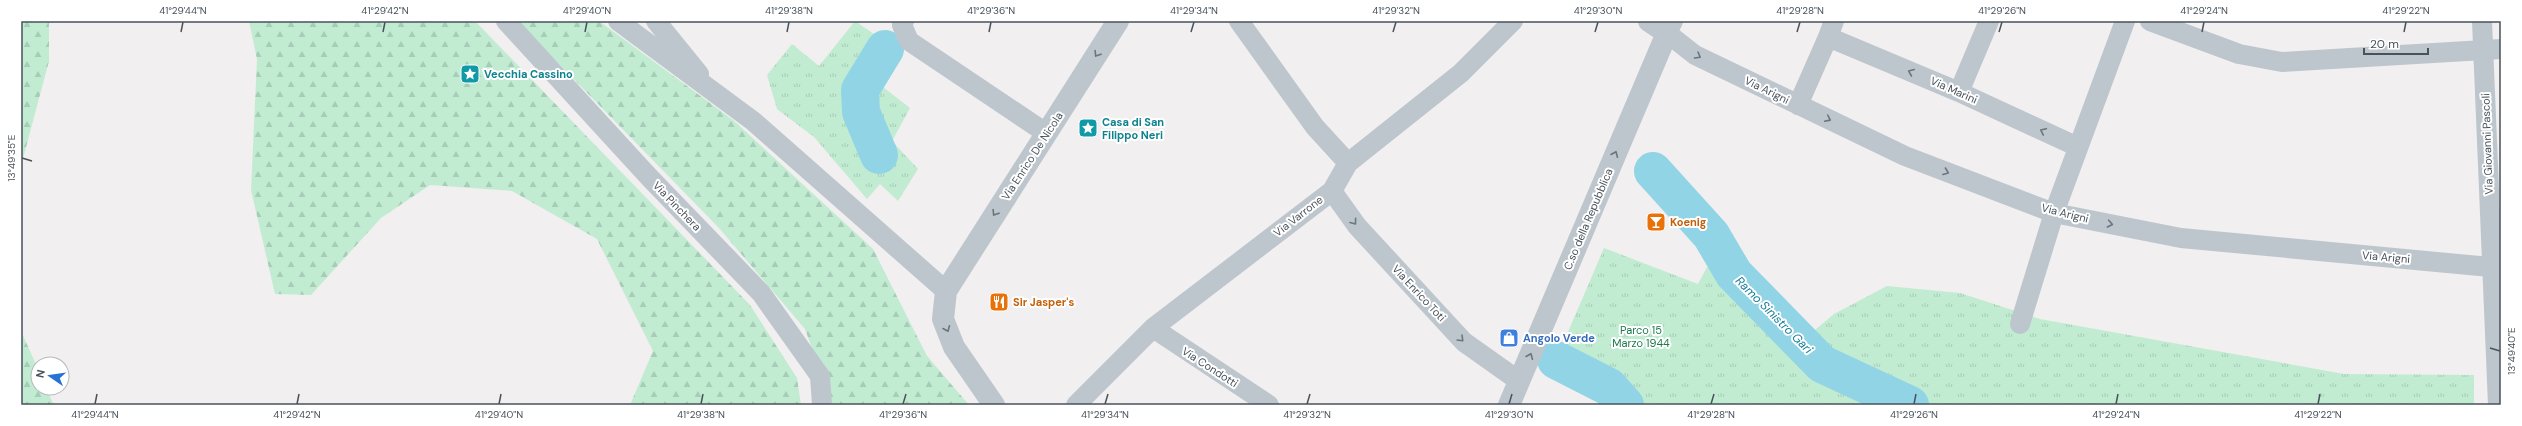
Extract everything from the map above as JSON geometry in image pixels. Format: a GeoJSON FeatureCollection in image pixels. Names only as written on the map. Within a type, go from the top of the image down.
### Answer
{"type":"FeatureCollection","features":[{"type":"Feature","properties":{"kind":"street","name":"Via Pinchera"},"geometry":{"type":"LineString","coordinates":[[506,21],[649,177],[761,293],[820,376],[822,405]]}},
{"type":"Feature","properties":{"kind":"street"},"geometry":{"type":"LineString","coordinates":[[618,21],[753,121],[946,291],[943,319],[954,347],[994,405]]}},
{"type":"Feature","properties":{"kind":"street"},"geometry":{"type":"LineString","coordinates":[[656,21],[714,93]]}},
{"type":"Feature","properties":{"kind":"street"},"geometry":{"type":"LineString","coordinates":[[904,21],[902,24],[909,41],[1046,133]]}},
{"type":"Feature","properties":{"kind":"street","name":"Via Enrico De Nicola"},"geometry":{"type":"LineString","coordinates":[[946,291],[1118,21]]}},
{"type":"Feature","properties":{"kind":"street"},"geometry":{"type":"LineString","coordinates":[[1239,21],[1315,127],[1348,163]]}},
{"type":"Feature","properties":{"kind":"street","name":"Via Varrone"},"geometry":{"type":"LineString","coordinates":[[1076,405],[1152,328],[1332,190],[1348,163],[1461,73],[1513,21]]}},
{"type":"Feature","properties":{"kind":"street"},"geometry":{"type":"LineString","coordinates":[[1649,21],[1670,27]]}},
{"type":"Feature","properties":{"kind":"street"},"geometry":{"type":"LineString","coordinates":[[1959,92],[1989,21]]}},
{"type":"Feature","properties":{"kind":"street"},"geometry":{"type":"LineString","coordinates":[[2020,324],[2054,213],[2125,21]]}},
{"type":"Feature","properties":{"kind":"street"},"geometry":{"type":"LineString","coordinates":[[2150,21],[2239,54],[2282,62],[2493,50]]}},
{"type":"Feature","properties":{"kind":"street","name":"Via Giovanni Pascoli"},"geometry":{"type":"LineString","coordinates":[[2482,21],[2493,50],[2498,405]]}},
{"type":"Feature","properties":{"kind":"street","name":"Via Arigni"},"geometry":{"type":"LineString","coordinates":[[1670,27],[1695,55],[1798,105],[1906,156],[2054,213],[2180,238],[2496,268]]}},
{"type":"Feature","properties":{"kind":"street","name":"C.so della Repubblica"},"geometry":{"type":"LineString","coordinates":[[1509,405],[1670,27]]}},
{"type":"Feature","properties":{"kind":"street","name":"Via Marini"},"geometry":{"type":"LineString","coordinates":[[1798,105],[1831,29],[1959,92],[2078,147]]}},
{"type":"Feature","properties":{"kind":"street","name":"Via Enrico Toti"},"geometry":{"type":"LineString","coordinates":[[1332,190],[1357,226],[1464,342],[1519,381]]}},
{"type":"Feature","properties":{"kind":"street","name":"Via Condotti"},"geometry":{"type":"LineString","coordinates":[[1152,328],[1269,405]]}},
{"type":"Feature","properties":{"kind":"green space"},"geometry":{"type":"Polygon","coordinates":[[[21,21],[49,21],[49,61],[21,166],[21,21]]]}},
{"type":"Feature","properties":{"kind":"green space"},"geometry":{"type":"Polygon","coordinates":[[[249,21],[475,21],[750,305],[797,378],[801,405],[630,405],[653,351],[597,239],[512,191],[430,185],[381,218],[311,295],[275,294],[251,190],[257,59],[249,21]]]}},
{"type":"Feature","properties":{"kind":"green space"},"geometry":{"type":"Polygon","coordinates":[[[517,21],[599,21],[733,120],[873,249],[927,356],[969,405],[829,405],[827,390],[805,329],[719,228],[517,21]]]}},
{"type":"Feature","properties":{"kind":"green space"},"geometry":{"type":"Polygon","coordinates":[[[855,21],[900,52],[879,84],[910,108],[892,141],[918,169],[898,201],[880,184],[867,199],[814,137],[777,109],[767,75],[792,44],[819,66],[855,21]]]}},
{"type":"Feature","properties":{"kind":"green space","name":"Parco 15 Marzo 1944"},"geometry":{"type":"Polygon","coordinates":[[[1604,248],[1698,284],[1707,267],[1757,286],[1815,330],[1834,314],[1887,286],[1960,293],[2040,319],[2344,374],[2474,375],[2474,405],[1605,405],[1556,360],[1604,248]]]}},
{"type":"Feature","properties":{"kind":"green space"},"geometry":{"type":"Polygon","coordinates":[[[21,331],[32,356],[30,356],[30,396],[50,396],[54,405],[21,405],[21,331]]]}},
{"type":"Feature","properties":{"kind":"waterway"},"geometry":{"type":"LineString","coordinates":[[879,155],[861,112],[860,90],[885,49]]}},
{"type":"Feature","properties":{"kind":"waterway","name":"Ramo Sinistro Gari"},"geometry":{"type":"LineString","coordinates":[[1653,171],[1711,235],[1734,274],[1822,364],[1910,405]]}},
{"type":"Feature","properties":{"kind":"waterway"},"geometry":{"type":"LineString","coordinates":[[1556,360],[1609,387],[1625,405]]}},
{"type":"Feature","properties":{"kind":"place","name":"Vecchia Cassino"},"geometry":{"type":"Point","coordinates":[470,74]}},
{"type":"Feature","properties":{"kind":"place","name":"Casa di San Filippo Neri"},"geometry":{"type":"Point","coordinates":[1088,128]}},
{"type":"Feature","properties":{"kind":"place","name":"Koenig"},"geometry":{"type":"Point","coordinates":[1656,222]}},
{"type":"Feature","properties":{"kind":"place","name":"Sir Jasper's"},"geometry":{"type":"Point","coordinates":[999,302]}},
{"type":"Feature","properties":{"kind":"place","name":"Angolo Verde"},"geometry":{"type":"Point","coordinates":[1509,338]}}]}
